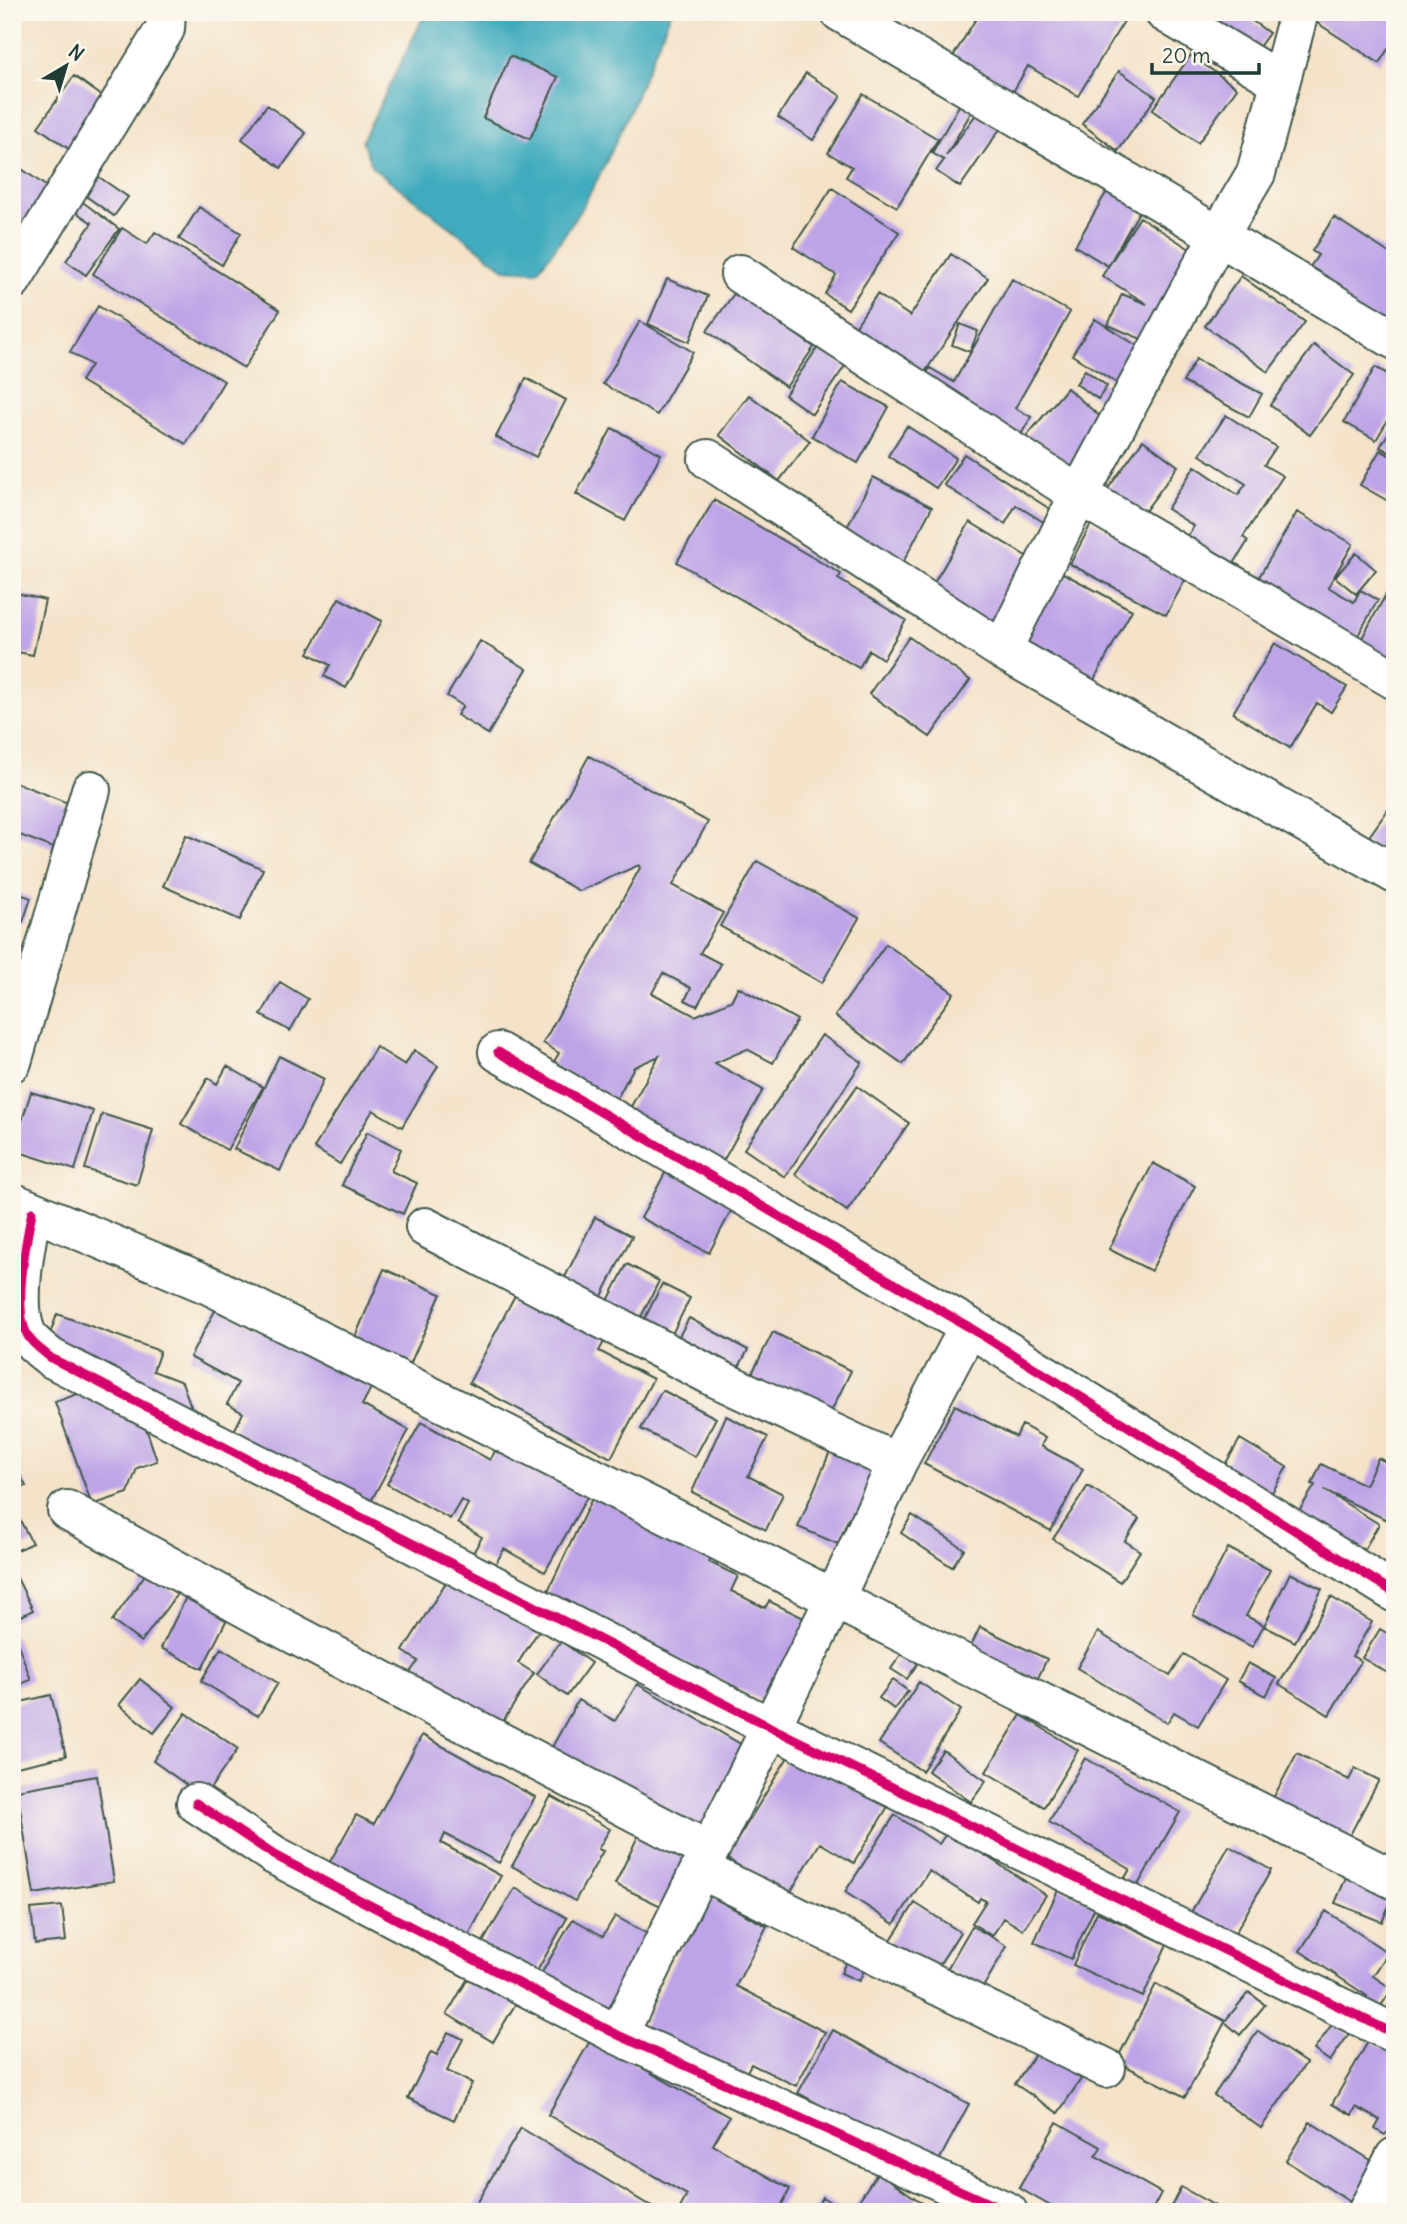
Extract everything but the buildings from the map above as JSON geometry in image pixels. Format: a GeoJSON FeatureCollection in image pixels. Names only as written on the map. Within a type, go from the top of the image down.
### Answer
{"type":"FeatureCollection","features":[{"type":"Feature","properties":{"kind":"street"},"geometry":{"type":"LineString","coordinates":[[12,280],[165,29],[166,12]]}},
{"type":"Feature","properties":{"kind":"street"},"geometry":{"type":"LineString","coordinates":[[840,12],[1395,340]]}},
{"type":"Feature","properties":{"kind":"street"},"geometry":{"type":"LineString","coordinates":[[1164,12],[1279,81]]}},
{"type":"Feature","properties":{"kind":"street"},"geometry":{"type":"LineString","coordinates":[[1003,650],[1079,495],[1218,237],[1256,173],[1299,12]]}},
{"type":"Feature","properties":{"kind":"street"},"geometry":{"type":"LineString","coordinates":[[740,274],[1079,495],[1395,680]]}},
{"type":"Feature","properties":{"kind":"street"},"geometry":{"type":"LineString","coordinates":[[708,459],[1003,650],[1395,874]]}},
{"type":"Feature","properties":{"kind":"street"},"geometry":{"type":"LineString","coordinates":[[12,1062],[90,790]]}},
{"type":"Feature","properties":{"kind":"street"},"geometry":{"type":"LineString","coordinates":[[498,1052],[969,1327],[1395,1593]]}},
{"type":"Feature","properties":{"kind":"street"},"geometry":{"type":"LineString","coordinates":[[1395,1880],[211,1286],[22,1207],[22,1307],[28,1338],[51,1358],[771,1727],[1395,2034]]}},
{"type":"Feature","properties":{"kind":"street"},"geometry":{"type":"LineString","coordinates":[[425,1227],[716,1378],[897,1463]]}},
{"type":"Feature","properties":{"kind":"street"},"geometry":{"type":"LineString","coordinates":[[618,2035],[835,1598],[897,1463],[969,1327]]}},
{"type":"Feature","properties":{"kind":"street"},"geometry":{"type":"LineString","coordinates":[[67,1510],[705,1860],[1106,2068]]}},
{"type":"Feature","properties":{"kind":"street"},"geometry":{"type":"LineString","coordinates":[[196,1803],[274,1855],[618,2035],[1008,2212]]}},
{"type":"Feature","properties":{"kind":"street"},"geometry":{"type":"LineString","coordinates":[[1367,2212],[1395,2157]]}},
{"type":"Feature","properties":{"kind":"water"},"geometry":{"type":"Polygon","coordinates":[[[426,12],[671,12],[629,113],[597,180],[559,243],[537,271],[505,269],[372,167],[362,141],[426,12]]]}},
{"type":"Feature","properties":{"kind":"cycle path"},"geometry":{"type":"LineString","coordinates":[[498,1052],[969,1327],[1395,1593]]}},
{"type":"Feature","properties":{"kind":"cycle path"},"geometry":{"type":"LineString","coordinates":[[32,1212],[22,1277],[21,1313],[30,1339],[51,1358],[770,1727],[1395,2034]]}},
{"type":"Feature","properties":{"kind":"cycle path"},"geometry":{"type":"LineString","coordinates":[[196,1803],[274,1855],[618,2035],[1008,2212]]}}]}
